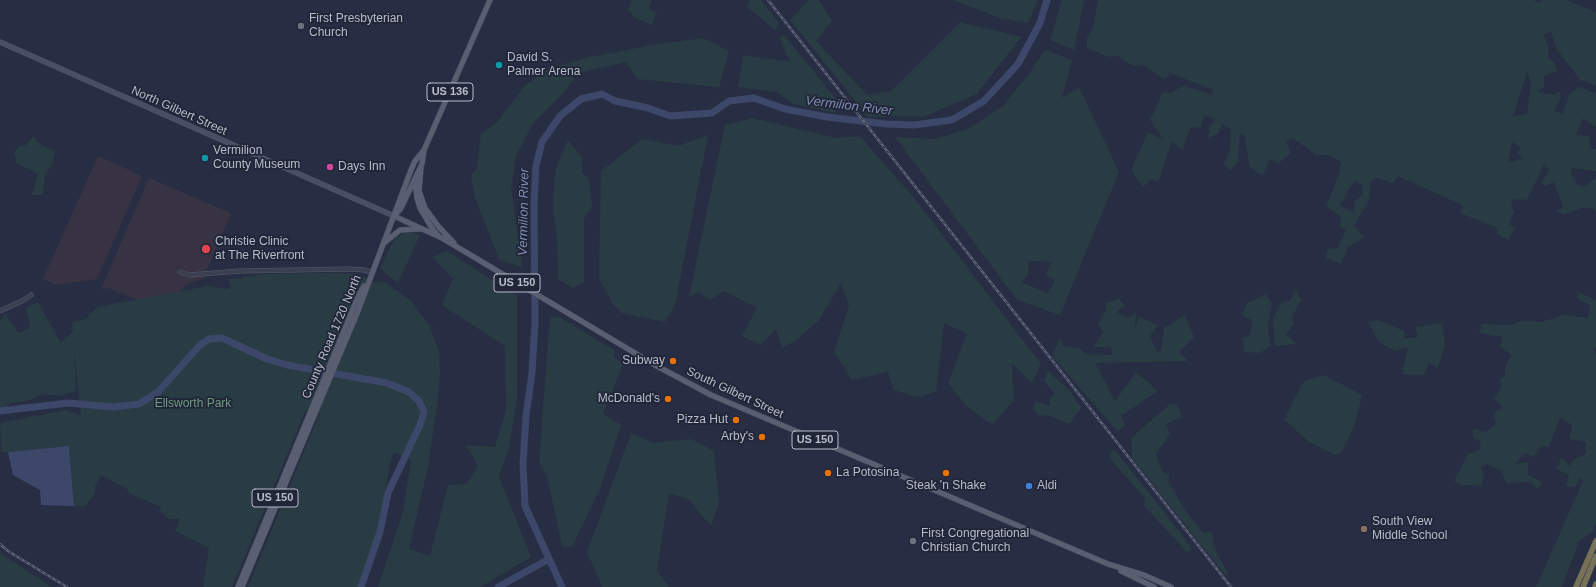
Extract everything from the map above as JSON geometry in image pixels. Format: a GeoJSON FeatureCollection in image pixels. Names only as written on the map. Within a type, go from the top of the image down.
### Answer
{"type":"FeatureCollection","features":[{"type":"Feature","properties":{"kind":"highway"},"geometry":{"type":"LineString","coordinates":[[1576,587],[1596,541]]}},
{"type":"Feature","properties":{"kind":"highway"},"geometry":{"type":"LineString","coordinates":[[1583,587],[1596,556]]}},
{"type":"Feature","properties":{"kind":"main road","name":"US 136"},"geometry":{"type":"LineString","coordinates":[[394,216],[415,161],[424,150],[490,0]]}},
{"type":"Feature","properties":{"kind":"main road","name":"North Gilbert Street"},"geometry":{"type":"LineString","coordinates":[[0,42],[394,216]]}},
{"type":"Feature","properties":{"kind":"main road","name":"US 136"},"geometry":{"type":"LineString","coordinates":[[394,216],[401,208],[422,164],[424,150]]}},
{"type":"Feature","properties":{"kind":"main road"},"geometry":{"type":"LineString","coordinates":[[424,150],[418,163],[415,186],[420,208],[433,230],[443,236]]}},
{"type":"Feature","properties":{"kind":"main road"},"geometry":{"type":"LineString","coordinates":[[422,164],[419,180],[422,200],[425,208],[443,236]]}},
{"type":"Feature","properties":{"kind":"main road","name":"South Gilbert Street"},"geometry":{"type":"LineString","coordinates":[[394,216],[443,236],[460,249],[655,365],[718,398],[1108,564],[1154,587]]}},
{"type":"Feature","properties":{"kind":"main road","name":"County Road 1720 North"},"geometry":{"type":"LineString","coordinates":[[314,411],[349,324],[384,244],[394,216]]}},
{"type":"Feature","properties":{"kind":"main road"},"geometry":{"type":"LineString","coordinates":[[384,244],[400,230],[423,229]]}},
{"type":"Feature","properties":{"kind":"main road","name":"US 150"},"geometry":{"type":"LineString","coordinates":[[238,587],[314,411]]}},
{"type":"Feature","properties":{"kind":"main road","name":"US 150"},"geometry":{"type":"LineString","coordinates":[[242,587],[314,411]]}},
{"type":"Feature","properties":{"kind":"main road","name":"South Gilbert Street"},"geometry":{"type":"LineString","coordinates":[[1108,564],[1171,587]]}},
{"type":"Feature","properties":{"kind":"street"},"geometry":{"type":"LineString","coordinates":[[180,272],[189,275],[240,271],[348,269],[371,272]]}},
{"type":"Feature","properties":{"kind":"street"},"geometry":{"type":"LineString","coordinates":[[0,311],[24,300],[31,295]]}},
{"type":"Feature","properties":{"kind":"shaded area"},"geometry":{"type":"Polygon","coordinates":[[[98,156],[142,176],[97,279],[56,285],[43,279],[98,156]]]}},
{"type":"Feature","properties":{"kind":"shaded area"},"geometry":{"type":"Polygon","coordinates":[[[149,178],[231,213],[203,279],[187,284],[172,299],[144,303],[108,288],[101,289],[149,178]]]}},
{"type":"Feature","properties":{"kind":"green space"},"geometry":{"type":"Polygon","coordinates":[[[632,0],[652,0],[649,8],[661,15],[656,13],[652,25],[635,18],[628,9],[632,0]]]}},
{"type":"Feature","properties":{"kind":"green space"},"geometry":{"type":"Polygon","coordinates":[[[750,0],[761,0],[779,23],[775,30],[747,7],[750,0]]]}},
{"type":"Feature","properties":{"kind":"green space"},"geometry":{"type":"Polygon","coordinates":[[[809,0],[819,0],[832,21],[816,41],[867,95],[891,91],[960,22],[1021,37],[977,94],[926,116],[868,117],[790,20],[809,0]]]}},
{"type":"Feature","properties":{"kind":"green space"},"geometry":{"type":"Polygon","coordinates":[[[953,0],[1038,0],[1028,23],[1000,18],[953,0]]]}},
{"type":"Feature","properties":{"kind":"green space"},"geometry":{"type":"Polygon","coordinates":[[[1062,0],[1084,0],[1074,50],[1050,40],[1062,0]]]}},
{"type":"Feature","properties":{"kind":"green space"},"geometry":{"type":"Polygon","coordinates":[[[1098,0],[1533,0],[1539,3],[1542,0],[1566,0],[1596,12],[1596,85],[1580,80],[1556,48],[1551,32],[1544,34],[1549,50],[1548,58],[1554,62],[1557,71],[1544,76],[1544,87],[1537,92],[1554,95],[1560,91],[1561,97],[1554,111],[1563,114],[1569,94],[1580,87],[1596,93],[1596,127],[1583,118],[1576,135],[1589,136],[1590,149],[1596,149],[1596,171],[1572,168],[1571,173],[1578,186],[1586,186],[1596,177],[1596,211],[1592,208],[1581,208],[1563,215],[1556,211],[1563,207],[1554,182],[1546,186],[1541,183],[1550,170],[1544,164],[1527,200],[1514,199],[1511,205],[1514,212],[1509,224],[1515,228],[1509,240],[1499,235],[1496,227],[1460,213],[1462,205],[1398,176],[1393,183],[1376,178],[1371,181],[1369,200],[1354,226],[1364,238],[1348,247],[1341,264],[1326,258],[1328,248],[1337,249],[1346,230],[1340,227],[1341,217],[1326,206],[1339,174],[1341,162],[1328,155],[1316,155],[1293,138],[1286,140],[1291,153],[1279,163],[1270,159],[1262,176],[1250,167],[1244,135],[1240,134],[1238,161],[1231,171],[1224,164],[1230,149],[1231,129],[1222,124],[1219,133],[1208,138],[1210,126],[1215,119],[1204,116],[1200,128],[1191,127],[1182,150],[1172,141],[1158,182],[1150,179],[1143,188],[1131,170],[1148,132],[1164,140],[1150,120],[1163,92],[1172,93],[1183,85],[1212,95],[1213,90],[1168,72],[1170,75],[1164,79],[1144,65],[1134,66],[1121,60],[1120,56],[1109,57],[1087,48],[1087,38],[1093,28],[1098,0]],[[1527,71],[1513,117],[1527,113],[1531,82],[1527,71]],[[1512,142],[1508,162],[1524,159],[1517,153],[1521,148],[1512,142]],[[1354,181],[1340,205],[1354,213],[1355,201],[1363,195],[1362,185],[1354,181]]]}},
{"type":"Feature","properties":{"kind":"green space"},"geometry":{"type":"Polygon","coordinates":[[[784,35],[837,100],[836,113],[794,104],[777,92],[738,87],[743,55],[790,62],[780,39],[784,35]]]}},
{"type":"Feature","properties":{"kind":"green space"},"geometry":{"type":"Polygon","coordinates":[[[703,38],[729,51],[719,87],[637,79],[626,62],[577,73],[566,90],[534,122],[516,155],[511,189],[523,268],[499,259],[475,198],[471,176],[477,167],[481,134],[496,123],[525,86],[549,68],[590,57],[653,45],[703,38]]]}},
{"type":"Feature","properties":{"kind":"green space"},"geometry":{"type":"Polygon","coordinates":[[[1045,50],[1072,60],[1062,98],[1079,87],[1119,172],[1060,315],[1017,300],[895,137],[935,139],[970,128],[1003,106],[1028,75],[1045,50]],[[1029,261],[1028,275],[1021,282],[1048,293],[1055,280],[1045,275],[1052,262],[1029,261]]]}},
{"type":"Feature","properties":{"kind":"green space"},"geometry":{"type":"Polygon","coordinates":[[[752,118],[836,138],[860,136],[915,199],[1041,364],[1032,383],[1012,363],[1014,400],[992,425],[966,405],[948,383],[967,334],[944,323],[936,392],[916,397],[894,390],[888,372],[852,380],[834,352],[849,305],[841,283],[819,320],[798,339],[782,348],[776,329],[761,345],[742,336],[757,308],[724,291],[710,300],[699,292],[689,297],[725,125],[752,118]]]}},
{"type":"Feature","properties":{"kind":"green space"},"geometry":{"type":"Polygon","coordinates":[[[708,135],[675,305],[665,322],[622,313],[613,304],[599,279],[601,171],[642,139],[678,146],[708,135]]]}},
{"type":"Feature","properties":{"kind":"green space"},"geometry":{"type":"Polygon","coordinates":[[[34,136],[37,142],[55,152],[53,162],[45,175],[43,195],[32,195],[38,174],[16,163],[14,153],[19,146],[26,145],[34,136]]]}},
{"type":"Feature","properties":{"kind":"green space"},"geometry":{"type":"Polygon","coordinates":[[[568,140],[582,157],[582,173],[589,179],[592,207],[584,219],[584,282],[573,288],[558,279],[557,239],[553,207],[555,171],[568,140]]]}},
{"type":"Feature","properties":{"kind":"green space"},"geometry":{"type":"Polygon","coordinates":[[[406,232],[420,235],[398,283],[380,268],[395,238],[406,232]]]}},
{"type":"Feature","properties":{"kind":"green space","name":"Ellsworth Park"},"geometry":{"type":"Polygon","coordinates":[[[447,251],[517,296],[517,400],[509,448],[499,476],[531,557],[480,587],[378,587],[403,512],[411,460],[394,452],[390,463],[378,529],[359,587],[248,587],[317,420],[319,413],[309,409],[305,412],[232,587],[203,587],[209,548],[175,531],[180,519],[169,519],[160,511],[161,507],[130,494],[126,488],[101,475],[95,486],[95,492],[86,506],[74,506],[69,446],[2,453],[0,423],[66,410],[81,415],[74,350],[76,391],[59,396],[43,394],[27,401],[10,403],[2,413],[0,412],[0,322],[5,313],[18,333],[30,328],[26,307],[38,302],[61,343],[73,331],[72,322],[85,319],[97,307],[208,286],[227,289],[231,287],[228,279],[243,278],[243,275],[245,277],[265,274],[359,274],[374,283],[382,281],[386,283],[411,301],[429,325],[439,351],[440,374],[437,406],[428,467],[409,549],[430,556],[448,485],[466,484],[478,466],[466,445],[495,447],[506,410],[505,346],[442,305],[453,279],[432,257],[447,251]]]}},
{"type":"Feature","properties":{"kind":"green space"},"geometry":{"type":"Polygon","coordinates":[[[1296,289],[1301,300],[1292,317],[1294,324],[1286,334],[1296,344],[1275,346],[1273,318],[1282,302],[1290,301],[1296,289]]]}},
{"type":"Feature","properties":{"kind":"green space"},"geometry":{"type":"Polygon","coordinates":[[[1578,292],[1596,300],[1596,347],[1594,349],[1596,355],[1596,524],[1592,532],[1579,541],[1562,587],[1536,587],[1583,481],[1579,478],[1575,487],[1566,486],[1569,476],[1556,468],[1562,457],[1569,466],[1574,459],[1586,454],[1586,442],[1569,439],[1572,425],[1560,417],[1549,447],[1541,446],[1534,457],[1525,453],[1515,464],[1528,462],[1528,475],[1542,482],[1538,489],[1531,482],[1506,483],[1502,471],[1487,464],[1481,467],[1484,477],[1481,486],[1461,485],[1454,481],[1468,454],[1479,450],[1481,442],[1473,437],[1473,429],[1486,432],[1496,423],[1493,414],[1502,407],[1494,398],[1499,393],[1502,385],[1499,379],[1505,376],[1505,368],[1511,355],[1500,347],[1503,337],[1479,333],[1482,324],[1510,325],[1522,321],[1541,322],[1564,315],[1588,318],[1590,306],[1578,299],[1578,292]]]}},
{"type":"Feature","properties":{"kind":"green space"},"geometry":{"type":"Polygon","coordinates":[[[1266,294],[1272,303],[1268,325],[1270,346],[1260,353],[1244,352],[1243,338],[1249,336],[1253,321],[1242,315],[1247,303],[1266,294]]]}},
{"type":"Feature","properties":{"kind":"green space"},"geometry":{"type":"Polygon","coordinates":[[[1119,299],[1125,305],[1117,312],[1127,318],[1136,313],[1135,330],[1139,317],[1158,325],[1150,336],[1157,352],[1161,350],[1164,328],[1185,315],[1194,337],[1179,352],[1188,361],[1095,363],[1115,401],[1136,372],[1158,391],[1121,416],[1125,425],[1118,432],[1052,356],[1060,338],[1063,346],[1080,348],[1085,354],[1112,355],[1111,346],[1093,348],[1103,331],[1098,324],[1106,310],[1106,303],[1119,299]]]}},
{"type":"Feature","properties":{"kind":"green space"},"geometry":{"type":"Polygon","coordinates":[[[550,316],[561,318],[614,350],[614,357],[623,364],[603,414],[621,425],[600,489],[572,547],[562,546],[548,480],[539,462],[550,316]]]}},
{"type":"Feature","properties":{"kind":"green space"},"geometry":{"type":"Polygon","coordinates":[[[1378,320],[1404,331],[1405,339],[1418,337],[1415,327],[1442,323],[1445,344],[1438,368],[1429,363],[1424,375],[1402,374],[1408,347],[1395,351],[1379,342],[1368,322],[1378,320]]]}},
{"type":"Feature","properties":{"kind":"green space"},"geometry":{"type":"Polygon","coordinates":[[[1048,371],[1070,391],[1081,408],[1070,424],[1050,416],[1038,415],[1033,409],[1036,401],[1050,406],[1050,399],[1055,394],[1044,381],[1048,371]]]}},
{"type":"Feature","properties":{"kind":"green space"},"geometry":{"type":"Polygon","coordinates":[[[1324,375],[1362,395],[1354,427],[1341,453],[1335,455],[1309,442],[1284,419],[1304,381],[1324,375]]]}},
{"type":"Feature","properties":{"kind":"green space"},"geometry":{"type":"Polygon","coordinates":[[[1170,404],[1177,404],[1182,417],[1166,424],[1170,434],[1156,454],[1159,465],[1165,474],[1170,473],[1168,481],[1185,510],[1203,533],[1211,532],[1213,545],[1228,574],[1226,576],[1132,458],[1131,438],[1170,404]]]}},
{"type":"Feature","properties":{"kind":"green space"},"geometry":{"type":"Polygon","coordinates":[[[631,433],[653,443],[691,439],[714,451],[719,503],[711,526],[688,499],[669,493],[657,571],[669,587],[602,587],[587,552],[631,433]]]}},
{"type":"Feature","properties":{"kind":"green space"},"geometry":{"type":"Polygon","coordinates":[[[1114,449],[1192,549],[1187,552],[1144,506],[1145,498],[1112,461],[1109,455],[1114,449]]]}},
{"type":"Feature","properties":{"kind":"green space"},"geometry":{"type":"Polygon","coordinates":[[[0,553],[52,587],[0,587],[0,553]]]}},
{"type":"Feature","properties":{"kind":"water"},"geometry":{"type":"Polygon","coordinates":[[[69,446],[74,506],[41,505],[40,490],[13,475],[8,452],[69,446]]]}},
{"type":"Feature","properties":{"kind":"waterway","name":"Vermilion River"},"geometry":{"type":"LineString","coordinates":[[562,587],[525,506],[523,464],[526,416],[532,373],[535,322],[534,203],[536,166],[542,142],[560,116],[581,99],[602,94],[615,101],[648,108],[670,116],[712,113],[729,101],[754,98],[785,109],[827,117],[886,124],[914,125],[952,120],[984,101],[1018,64],[1040,23],[1047,0]]}},
{"type":"Feature","properties":{"kind":"waterway"},"geometry":{"type":"LineString","coordinates":[[0,411],[68,403],[113,407],[139,404],[158,392],[200,345],[209,339],[222,338],[267,359],[287,365],[387,383],[409,392],[419,401],[424,412],[420,425],[388,493],[380,532],[361,587]]}},
{"type":"Feature","properties":{"kind":"waterway"},"geometry":{"type":"LineString","coordinates":[[498,587],[549,559]]}},
{"type":"Feature","properties":{"kind":"railway"},"geometry":{"type":"LineString","coordinates":[[768,0],[1231,587]]}},
{"type":"Feature","properties":{"kind":"railway"},"geometry":{"type":"LineString","coordinates":[[0,544],[8,551],[67,587]]}},
{"type":"Feature","properties":{"kind":"place","name":"First Presbyterian Church"},"geometry":{"type":"Point","coordinates":[301,26]}},
{"type":"Feature","properties":{"kind":"place","name":"David S. Palmer Arena"},"geometry":{"type":"Point","coordinates":[499,65]}},
{"type":"Feature","properties":{"kind":"place","name":"Vermilion County Museum"},"geometry":{"type":"Point","coordinates":[205,158]}},
{"type":"Feature","properties":{"kind":"place","name":"Days Inn"},"geometry":{"type":"Point","coordinates":[330,167]}},
{"type":"Feature","properties":{"kind":"place","name":"Christie Clinic at The Riverfront"},"geometry":{"type":"Point","coordinates":[206,249]}},
{"type":"Feature","properties":{"kind":"place","name":"Subway"},"geometry":{"type":"Point","coordinates":[673,361]}},
{"type":"Feature","properties":{"kind":"place","name":"McDonald's"},"geometry":{"type":"Point","coordinates":[668,399]}},
{"type":"Feature","properties":{"kind":"place","name":"Pizza Hut"},"geometry":{"type":"Point","coordinates":[736,420]}},
{"type":"Feature","properties":{"kind":"place","name":"Arby's"},"geometry":{"type":"Point","coordinates":[762,437]}},
{"type":"Feature","properties":{"kind":"place","name":"La Potosina"},"geometry":{"type":"Point","coordinates":[828,473]}},
{"type":"Feature","properties":{"kind":"place","name":"Steak 'n Shake"},"geometry":{"type":"Point","coordinates":[946,473]}},
{"type":"Feature","properties":{"kind":"place","name":"Aldi"},"geometry":{"type":"Point","coordinates":[1029,486]}},
{"type":"Feature","properties":{"kind":"place","name":"South View Middle School"},"geometry":{"type":"Point","coordinates":[1364,529]}},
{"type":"Feature","properties":{"kind":"place","name":"First Congregational Christian Church"},"geometry":{"type":"Point","coordinates":[913,541]}}]}
